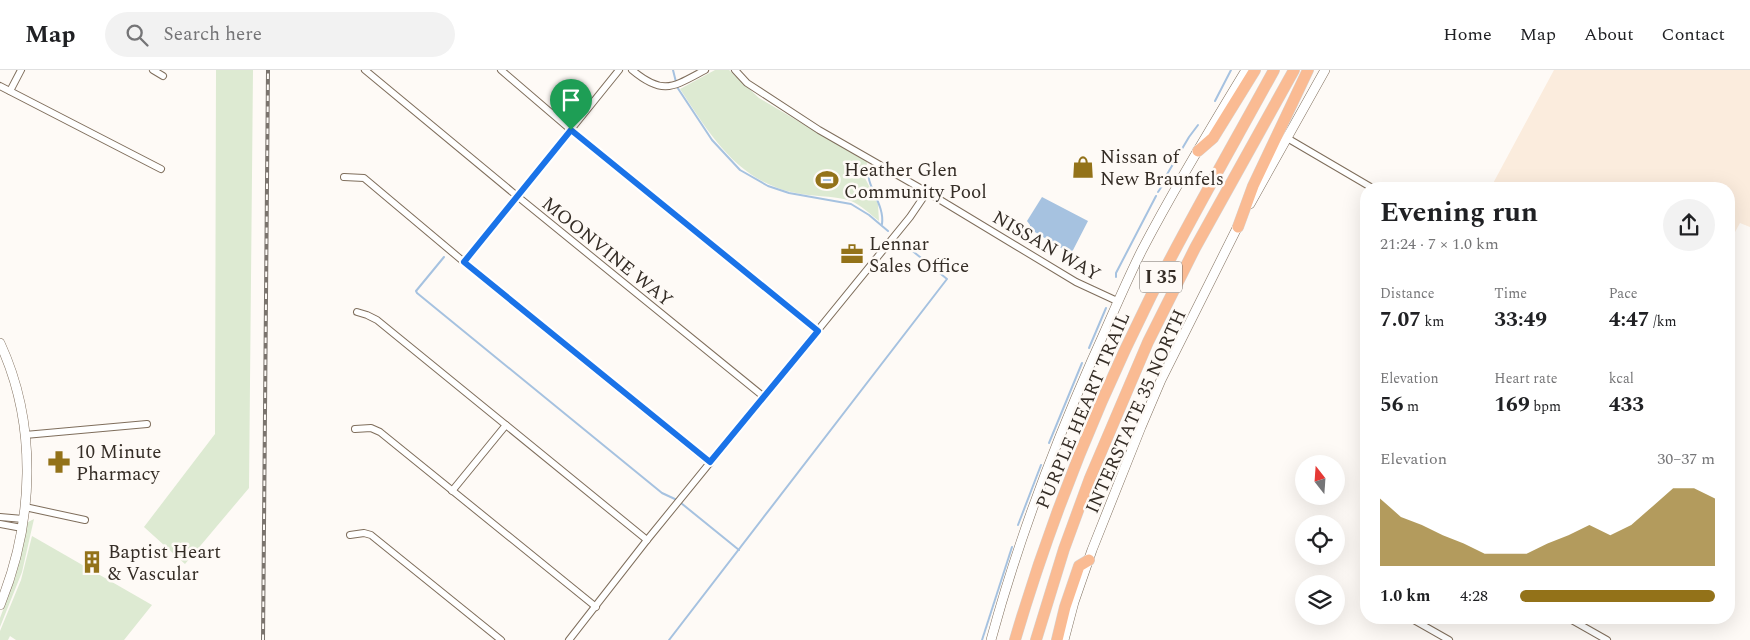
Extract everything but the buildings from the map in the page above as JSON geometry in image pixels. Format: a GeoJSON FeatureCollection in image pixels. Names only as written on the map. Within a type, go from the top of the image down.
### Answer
{"type":"FeatureCollection","features":[{"type":"Feature","properties":{"kind":"highway"},"geometry":{"type":"LineString","coordinates":[[1198,151],[1212,138],[1255,70]]}},
{"type":"Feature","properties":{"kind":"highway","name":"PURPLE HEART TRAIL"},"geometry":{"type":"LineString","coordinates":[[1015,640],[1064,492],[1110,383],[1163,272],[1274,70]]}},
{"type":"Feature","properties":{"kind":"highway","name":"PURPLE HEART TRAIL"},"geometry":{"type":"LineString","coordinates":[[1036,640],[1064,549],[1090,478],[1148,342],[1196,248],[1294,70]]}},
{"type":"Feature","properties":{"kind":"highway"},"geometry":{"type":"LineString","coordinates":[[1238,227],[1253,186],[1308,70]]}},
{"type":"Feature","properties":{"kind":"highway"},"geometry":{"type":"LineString","coordinates":[[1057,640],[1078,566],[1089,560]]}},
{"type":"Feature","properties":{"kind":"main road"},"geometry":{"type":"LineString","coordinates":[[991,640],[1014,561],[1039,492],[1117,301],[1142,250],[1246,70]]}},
{"type":"Feature","properties":{"kind":"main road","name":"INTERSTATE 35 NORTH"},"geometry":{"type":"LineString","coordinates":[[1064,640],[1074,602],[1089,560],[1120,477],[1161,380],[1238,227],[1325,70]]}},
{"type":"Feature","properties":{"kind":"main road"},"geometry":{"type":"LineString","coordinates":[[0,343],[18,395],[25,435],[27,482],[25,507],[14,563],[0,605]]}},
{"type":"Feature","properties":{"kind":"street"},"geometry":{"type":"LineString","coordinates":[[10,91],[21,70]]}},
{"type":"Feature","properties":{"kind":"street"},"geometry":{"type":"LineString","coordinates":[[153,70],[164,76]]}},
{"type":"Feature","properties":{"kind":"street","name":"MOONVINE WAY"},"geometry":{"type":"LineString","coordinates":[[365,70],[764,397]]}},
{"type":"Feature","properties":{"kind":"street"},"geometry":{"type":"LineString","coordinates":[[500,70],[818,331]]}},
{"type":"Feature","properties":{"kind":"street"},"geometry":{"type":"LineString","coordinates":[[464,262],[619,70]]}},
{"type":"Feature","properties":{"kind":"street"},"geometry":{"type":"LineString","coordinates":[[632,70],[644,80],[656,86],[672,86],[705,70]]}},
{"type":"Feature","properties":{"kind":"street","name":"NISSAN WAY"},"geometry":{"type":"LineString","coordinates":[[735,70],[747,83],[820,130],[1076,282],[1117,301]]}},
{"type":"Feature","properties":{"kind":"street"},"geometry":{"type":"LineString","coordinates":[[0,86],[161,169]]}},
{"type":"Feature","properties":{"kind":"street"},"geometry":{"type":"LineString","coordinates":[[1286,138],[1362,182]]}},
{"type":"Feature","properties":{"kind":"street"},"geometry":{"type":"LineString","coordinates":[[344,177],[364,178],[710,462]]}},
{"type":"Feature","properties":{"kind":"street"},"geometry":{"type":"LineString","coordinates":[[569,640],[710,462],[910,217],[927,192]]}},
{"type":"Feature","properties":{"kind":"street"},"geometry":{"type":"LineString","coordinates":[[357,312],[377,320],[648,540]]}},
{"type":"Feature","properties":{"kind":"street"},"geometry":{"type":"LineString","coordinates":[[25,435],[147,424]]}},
{"type":"Feature","properties":{"kind":"street"},"geometry":{"type":"LineString","coordinates":[[452,491],[506,425]]}},
{"type":"Feature","properties":{"kind":"street"},"geometry":{"type":"LineString","coordinates":[[355,429],[371,428],[380,432],[596,607]]}},
{"type":"Feature","properties":{"kind":"street"},"geometry":{"type":"LineString","coordinates":[[25,507],[84,520]]}},
{"type":"Feature","properties":{"kind":"street"},"geometry":{"type":"LineString","coordinates":[[0,517],[22,523]]}},
{"type":"Feature","properties":{"kind":"street"},"geometry":{"type":"LineString","coordinates":[[0,524],[22,523]]}},
{"type":"Feature","properties":{"kind":"street"},"geometry":{"type":"LineString","coordinates":[[350,535],[364,533],[371,535],[500,640]]}},
{"type":"Feature","properties":{"kind":"street"},"geometry":{"type":"LineString","coordinates":[[1421,624],[1449,640]]}},
{"type":"Feature","properties":{"kind":"street"},"geometry":{"type":"LineString","coordinates":[[1579,624],[1607,640]]}},
{"type":"Feature","properties":{"kind":"shaded area"},"geometry":{"type":"Polygon","coordinates":[[[1554,70],[1750,70],[1750,227],[1740,223],[1735,232],[1735,182],[1494,182],[1554,70]]]}},
{"type":"Feature","properties":{"kind":"green space"},"geometry":{"type":"Polygon","coordinates":[[[216,70],[253,70],[249,488],[185,564],[144,527],[215,434],[216,70]]]}},
{"type":"Feature","properties":{"kind":"green space"},"geometry":{"type":"Polygon","coordinates":[[[715,70],[729,70],[759,98],[867,162],[865,178],[878,204],[879,221],[851,201],[806,195],[772,186],[755,177],[739,165],[713,137],[680,89],[715,70]]]}},
{"type":"Feature","properties":{"kind":"green space"},"geometry":{"type":"Polygon","coordinates":[[[34,519],[22,572],[0,627],[0,618],[15,578],[28,522],[34,519]]]}},
{"type":"Feature","properties":{"kind":"green space"},"geometry":{"type":"Polygon","coordinates":[[[32,536],[152,605],[124,640],[16,640],[10,636],[8,640],[0,640],[0,631],[21,580],[32,536]]]}},
{"type":"Feature","properties":{"kind":"water","name":"Heather Glen Community Pool"},"geometry":{"type":"Polygon","coordinates":[[[833,173],[837,181],[824,184],[817,179],[821,174],[833,173]]]}},
{"type":"Feature","properties":{"kind":"water"},"geometry":{"type":"Polygon","coordinates":[[[1042,197],[1088,221],[1071,254],[1030,229],[1027,221],[1042,197]]]}},
{"type":"Feature","properties":{"kind":"waterway"},"geometry":{"type":"LineString","coordinates":[[673,70],[676,82]]}},
{"type":"Feature","properties":{"kind":"waterway"},"geometry":{"type":"LineString","coordinates":[[1215,101],[1231,70]]}},
{"type":"Feature","properties":{"kind":"waterway"},"geometry":{"type":"LineString","coordinates":[[677,87],[712,140],[740,170],[768,186],[789,193],[851,204],[869,215],[888,231]]}},
{"type":"Feature","properties":{"kind":"waterway"},"geometry":{"type":"LineString","coordinates":[[1166,176],[1198,125]]}},
{"type":"Feature","properties":{"kind":"waterway"},"geometry":{"type":"LineString","coordinates":[[869,167],[869,181],[881,209],[882,224]]}},
{"type":"Feature","properties":{"kind":"waterway"},"geometry":{"type":"LineString","coordinates":[[1158,192],[1162,186]]}},
{"type":"Feature","properties":{"kind":"waterway"},"geometry":{"type":"LineString","coordinates":[[1116,277],[1116,273],[1156,196]]}},
{"type":"Feature","properties":{"kind":"waterway"},"geometry":{"type":"LineString","coordinates":[[669,640],[947,279],[899,240]]}},
{"type":"Feature","properties":{"kind":"waterway"},"geometry":{"type":"LineString","coordinates":[[444,257],[416,291],[417,293],[662,493],[677,500]]}},
{"type":"Feature","properties":{"kind":"waterway"},"geometry":{"type":"LineString","coordinates":[[1089,348],[1106,308]]}},
{"type":"Feature","properties":{"kind":"waterway"},"geometry":{"type":"LineString","coordinates":[[1049,443],[1082,363]]}},
{"type":"Feature","properties":{"kind":"waterway"},"geometry":{"type":"LineString","coordinates":[[1018,525],[1041,465]]}},
{"type":"Feature","properties":{"kind":"waterway"},"geometry":{"type":"LineString","coordinates":[[681,503],[739,550]]}},
{"type":"Feature","properties":{"kind":"waterway"},"geometry":{"type":"LineString","coordinates":[[982,640],[1012,547]]}},
{"type":"Feature","properties":{"kind":"railway"},"geometry":{"type":"LineString","coordinates":[[263,640],[268,70]]}},
{"type":"Feature","properties":{"kind":"place","name":"Nissan of New Braunfels"},"geometry":{"type":"Point","coordinates":[1083,167]}},
{"type":"Feature","properties":{"kind":"place","name":"Heather Glen Community Pool"},"geometry":{"type":"Point","coordinates":[827,180]}},
{"type":"Feature","properties":{"kind":"place","name":"Lennar Sales Office"},"geometry":{"type":"Point","coordinates":[852,254]}},
{"type":"Feature","properties":{"kind":"place","name":"10 Minute Pharmacy"},"geometry":{"type":"Point","coordinates":[59,462]}},
{"type":"Feature","properties":{"kind":"place","name":"Baptist Heart & Vascular"},"geometry":{"type":"Point","coordinates":[92,562]}},
{"type":"Feature","properties":{"kind":"route"},"geometry":{"type":"LineString","coordinates":[[571,130],[818,331],[710,462],[464,262],[571,130]]}}]}
